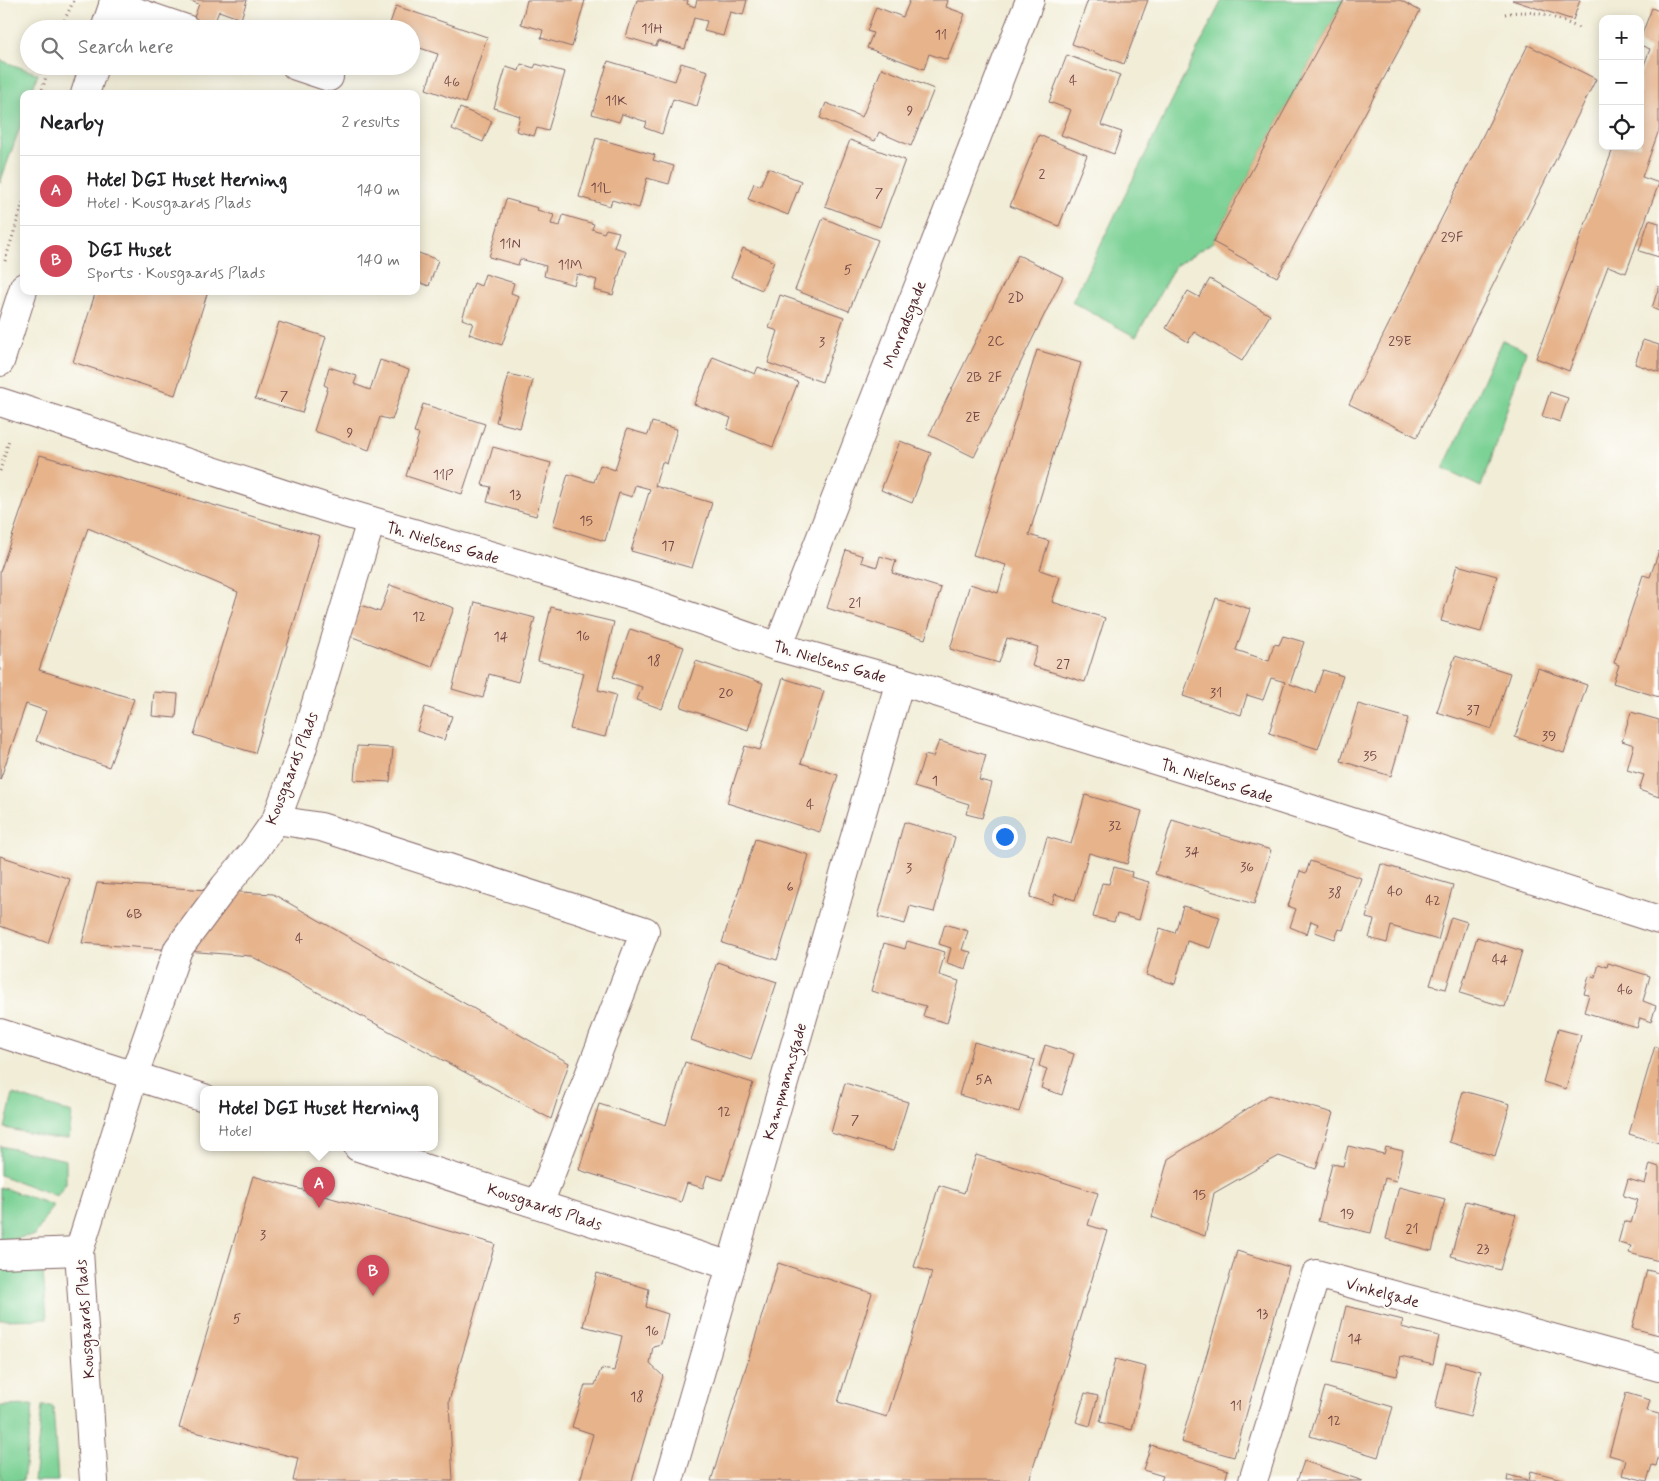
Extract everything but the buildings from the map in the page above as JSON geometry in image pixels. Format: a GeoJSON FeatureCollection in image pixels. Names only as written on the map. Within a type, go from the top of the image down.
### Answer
{"type":"FeatureCollection","features":[{"type":"Feature","properties":{"kind":"street","name":"Monradsgade"},"geometry":{"type":"LineString","coordinates":[[778,647],[1030,0]]}},
{"type":"Feature","properties":{"kind":"street"},"geometry":{"type":"LineString","coordinates":[[111,11],[148,20]]}},
{"type":"Feature","properties":{"kind":"street"},"geometry":{"type":"LineString","coordinates":[[86,90],[91,75]]}},
{"type":"Feature","properties":{"kind":"street"},"geometry":{"type":"LineString","coordinates":[[323,75],[329,77]]}},
{"type":"Feature","properties":{"kind":"street"},"geometry":{"type":"LineString","coordinates":[[0,362],[21,295]]}},
{"type":"Feature","properties":{"kind":"street","name":"Th. Nielsens Gade"},"geometry":{"type":"LineString","coordinates":[[0,402],[324,507],[640,599],[778,647],[900,681],[1280,799],[1659,920]]}},
{"type":"Feature","properties":{"kind":"street","name":"Kousgaards Plads"},"geometry":{"type":"LineString","coordinates":[[94,1481],[80,1251],[134,1076],[178,949],[276,820],[301,753],[371,521]]}},
{"type":"Feature","properties":{"kind":"street","name":"Kampmannsgade"},"geometry":{"type":"LineString","coordinates":[[669,1481],[900,681]]}},
{"type":"Feature","properties":{"kind":"street"},"geometry":{"type":"LineString","coordinates":[[276,820],[321,827],[645,930],[539,1204]]}},
{"type":"Feature","properties":{"kind":"street"},"geometry":{"type":"LineString","coordinates":[[0,1033],[200,1097]]}},
{"type":"Feature","properties":{"kind":"street","name":"Kousgaards Plads"},"geometry":{"type":"LineString","coordinates":[[371,1151],[731,1266]]}},
{"type":"Feature","properties":{"kind":"street"},"geometry":{"type":"LineString","coordinates":[[0,1254],[80,1251]]}},
{"type":"Feature","properties":{"kind":"street","name":"Vinkelgade"},"geometry":{"type":"LineString","coordinates":[[1253,1481],[1316,1274],[1659,1367]]}},
{"type":"Feature","properties":{"kind":"path"},"geometry":{"type":"LineString","coordinates":[[64,20],[74,0]]}},
{"type":"Feature","properties":{"kind":"path"},"geometry":{"type":"LineString","coordinates":[[1505,14],[1517,11],[1536,12],[1579,28]]}},
{"type":"Feature","properties":{"kind":"path"},"geometry":{"type":"LineString","coordinates":[[42,90],[46,75]]}},
{"type":"Feature","properties":{"kind":"path"},"geometry":{"type":"LineString","coordinates":[[3,268],[20,212]]}},
{"type":"Feature","properties":{"kind":"green space"},"geometry":{"type":"Polygon","coordinates":[[[1222,0],[1344,0],[1213,242],[1175,266],[1136,337],[1072,302],[1222,0]]]}},
{"type":"Feature","properties":{"kind":"green space"},"geometry":{"type":"Polygon","coordinates":[[[0,60],[20,67],[20,75],[38,75],[32,90],[20,90],[20,127],[0,183],[0,60]]]}},
{"type":"Feature","properties":{"kind":"green space"},"geometry":{"type":"Polygon","coordinates":[[[1502,340],[1526,351],[1481,487],[1443,469],[1502,340]]]}},
{"type":"Feature","properties":{"kind":"green space"},"geometry":{"type":"Polygon","coordinates":[[[13,1094],[72,1113],[69,1138],[51,1138],[5,1128],[13,1094]]]}},
{"type":"Feature","properties":{"kind":"green space"},"geometry":{"type":"Polygon","coordinates":[[[0,1146],[66,1160],[66,1183],[57,1196],[0,1175],[0,1146]]]}},
{"type":"Feature","properties":{"kind":"green space"},"geometry":{"type":"Polygon","coordinates":[[[0,1187],[53,1205],[35,1235],[0,1241],[0,1187]]]}},
{"type":"Feature","properties":{"kind":"green space"},"geometry":{"type":"Polygon","coordinates":[[[42,1261],[47,1319],[0,1320],[0,1263],[42,1261]]]}},
{"type":"Feature","properties":{"kind":"green space"},"geometry":{"type":"Polygon","coordinates":[[[33,1405],[23,1481],[0,1479],[0,1406],[33,1405]]]}},
{"type":"Feature","properties":{"kind":"green space"},"geometry":{"type":"Polygon","coordinates":[[[42,1406],[53,1406],[58,1481],[34,1481],[42,1406]]]}},
{"type":"Feature","properties":{"kind":"place","name":"Hotel DGI Huset Herning"},"geometry":{"type":"Point","coordinates":[319,1208]}},
{"type":"Feature","properties":{"kind":"place","name":"DGI Huset"},"geometry":{"type":"Point","coordinates":[373,1296]}}]}
